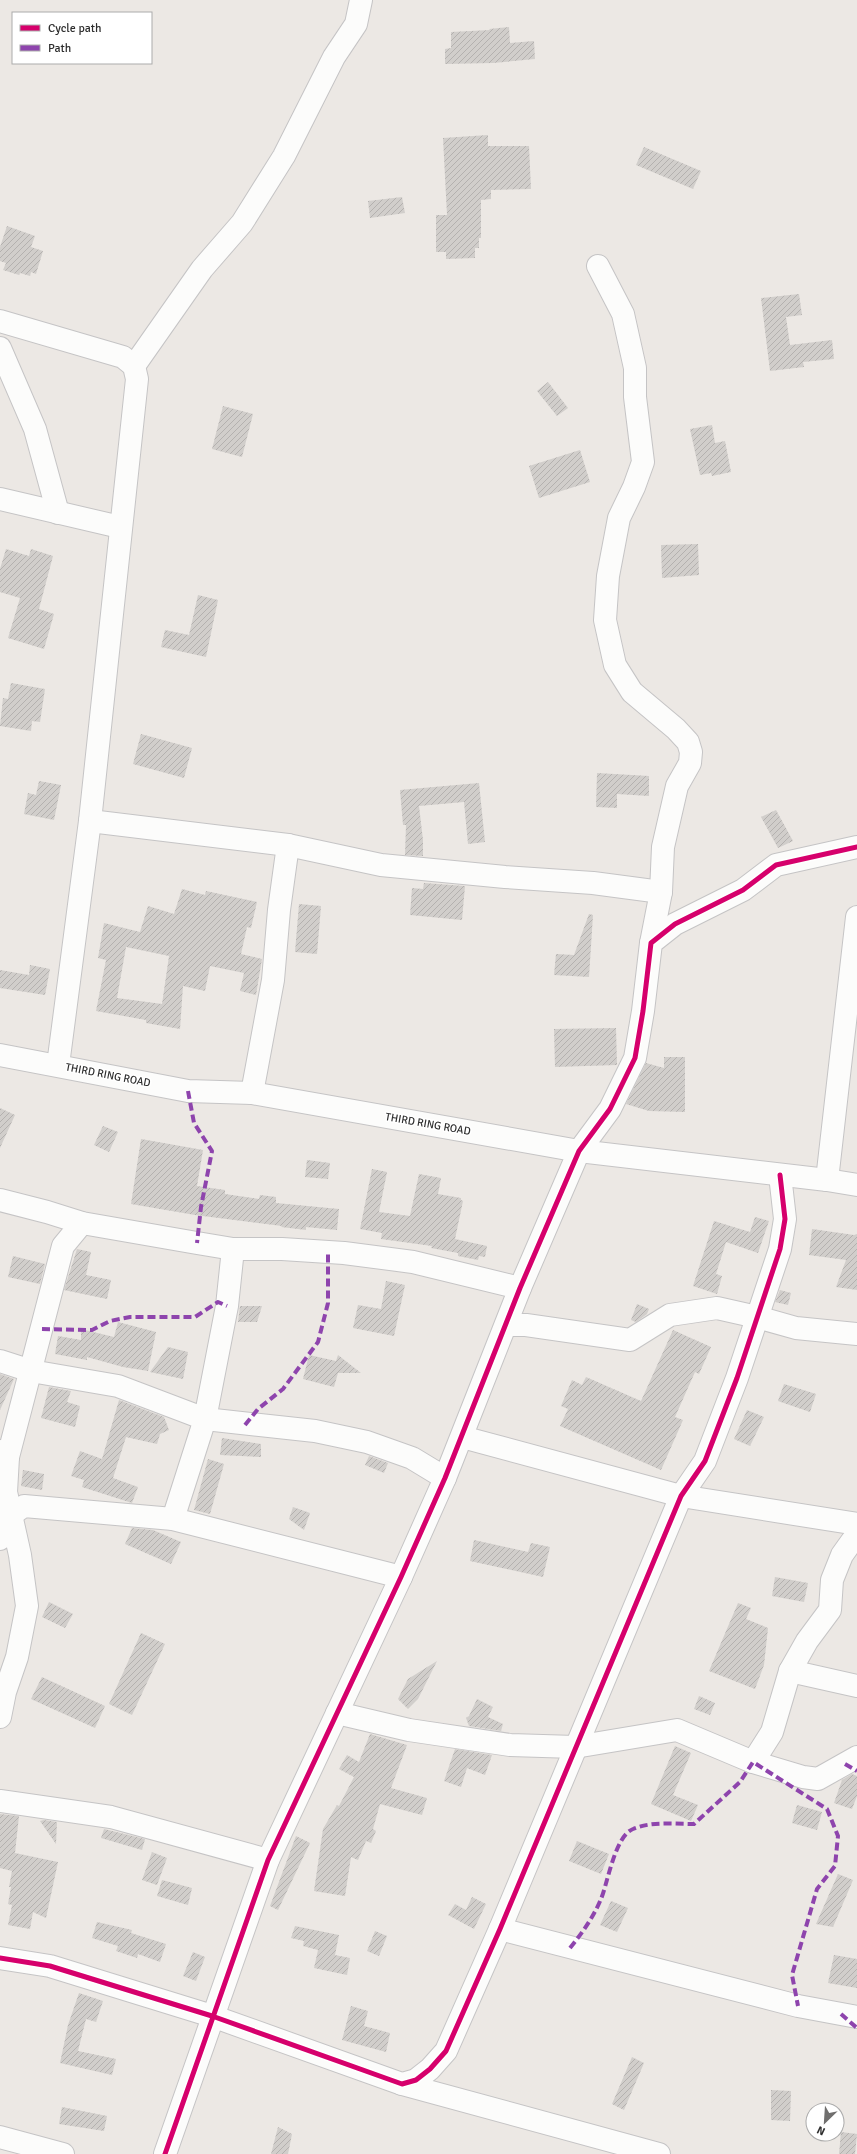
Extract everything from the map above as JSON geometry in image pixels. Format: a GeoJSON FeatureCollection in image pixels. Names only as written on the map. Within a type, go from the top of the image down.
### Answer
{"type":"FeatureCollection","features":[{"type":"Feature","properties":{"kind":"street"},"geometry":{"type":"LineString","coordinates":[[134,366],[202,269],[242,223],[284,156],[334,57],[356,24],[362,0]]}},
{"type":"Feature","properties":{"kind":"street"},"geometry":{"type":"LineString","coordinates":[[165,2154],[212,2016],[268,1860],[400,1577],[462,1437],[520,1288],[579,1151],[610,1109],[635,1058],[643,1011],[651,943],[662,892],[663,847],[676,786],[690,763],[691,752],[688,742],[676,729],[632,692],[615,665],[605,620],[608,576],[620,518],[643,462],[635,397],[635,368],[623,314],[598,266]]}},
{"type":"Feature","properties":{"kind":"street"},"geometry":{"type":"LineString","coordinates":[[0,321],[123,357],[134,366],[137,379],[120,527],[90,821],[58,1065]]}},
{"type":"Feature","properties":{"kind":"street"},"geometry":{"type":"LineString","coordinates":[[0,348],[35,430],[58,513]]}},
{"type":"Feature","properties":{"kind":"street"},"geometry":{"type":"LineString","coordinates":[[0,500],[120,527]]}},
{"type":"Feature","properties":{"kind":"street"},"geometry":{"type":"LineString","coordinates":[[90,821],[288,845],[381,865],[505,877],[594,883],[662,892]]}},
{"type":"Feature","properties":{"kind":"street"},"geometry":{"type":"LineString","coordinates":[[252,1093],[273,980],[279,910],[288,845]]}},
{"type":"Feature","properties":{"kind":"street"},"geometry":{"type":"LineString","coordinates":[[651,943],[675,924],[743,890],[776,865],[857,847]]}},
{"type":"Feature","properties":{"kind":"street"},"geometry":{"type":"LineString","coordinates":[[827,1180],[857,917]]}},
{"type":"Feature","properties":{"kind":"street","name":"THIRD RING ROAD"},"geometry":{"type":"LineString","coordinates":[[0,1055],[188,1091],[252,1093],[579,1151],[827,1180],[857,1185]]}},
{"type":"Feature","properties":{"kind":"street"},"geometry":{"type":"LineString","coordinates":[[402,2084],[416,2080],[430,2069],[446,2051],[500,1929],[681,1496],[705,1461],[737,1378],[780,1249],[785,1219],[780,1175]]}},
{"type":"Feature","properties":{"kind":"street"},"geometry":{"type":"LineString","coordinates":[[0,1200],[82,1223],[233,1249],[339,1253],[413,1262],[520,1288]]}},
{"type":"Feature","properties":{"kind":"street"},"geometry":{"type":"LineString","coordinates":[[47,1212],[64,1246]]}},
{"type":"Feature","properties":{"kind":"street"},"geometry":{"type":"LineString","coordinates":[[0,1717],[5,1692],[16,1657],[27,1606],[20,1555],[6,1492],[4,1454],[31,1371],[64,1246],[82,1223]]}},
{"type":"Feature","properties":{"kind":"street"},"geometry":{"type":"LineString","coordinates":[[173,1519],[205,1419],[227,1306],[233,1249]]}},
{"type":"Feature","properties":{"kind":"street"},"geometry":{"type":"LineString","coordinates":[[506,1326],[526,1325],[630,1340],[670,1315],[717,1308],[757,1316],[796,1328],[857,1334]]}},
{"type":"Feature","properties":{"kind":"street"},"geometry":{"type":"LineString","coordinates":[[0,1361],[31,1371],[118,1386],[205,1419],[314,1431],[367,1442],[412,1458],[444,1478]]}},
{"type":"Feature","properties":{"kind":"street"},"geometry":{"type":"LineString","coordinates":[[462,1437],[681,1496],[857,1524]]}},
{"type":"Feature","properties":{"kind":"street"},"geometry":{"type":"LineString","coordinates":[[0,1539],[11,1515],[24,1506],[173,1519],[400,1577]]}},
{"type":"Feature","properties":{"kind":"street"},"geometry":{"type":"LineString","coordinates":[[753,1762],[772,1732],[790,1671],[807,1641],[830,1610],[832,1580],[842,1555],[852,1541],[857,1538]]}},
{"type":"Feature","properties":{"kind":"street"},"geometry":{"type":"LineString","coordinates":[[790,1671],[857,1686]]}},
{"type":"Feature","properties":{"kind":"street"},"geometry":{"type":"LineString","coordinates":[[337,1713],[409,1730],[510,1745],[575,1747],[677,1730],[753,1762],[818,1779],[857,1757]]}},
{"type":"Feature","properties":{"kind":"street"},"geometry":{"type":"LineString","coordinates":[[0,1801],[111,1817],[268,1860]]}},
{"type":"Feature","properties":{"kind":"street"},"geometry":{"type":"LineString","coordinates":[[500,1929],[798,2006],[857,2017]]}},
{"type":"Feature","properties":{"kind":"street"},"geometry":{"type":"LineString","coordinates":[[0,1958],[50,1966],[212,2016],[402,2084],[659,2154]]}},
{"type":"Feature","properties":{"kind":"street"},"geometry":{"type":"LineString","coordinates":[[11,2144],[63,2154]]}},
{"type":"Feature","properties":{"kind":"building"},"geometry":{"type":"Polygon","coordinates":[[[509,27],[510,43],[534,41],[535,59],[493,63],[445,64],[445,49],[451,48],[451,32],[490,30],[489,29],[509,27]]]}},
{"type":"Feature","properties":{"kind":"building"},"geometry":{"type":"Polygon","coordinates":[[[488,135],[488,146],[529,146],[531,189],[491,190],[491,199],[481,200],[481,238],[479,238],[479,248],[475,248],[475,258],[446,259],[446,252],[436,252],[436,215],[447,215],[443,138],[488,135]]]}},
{"type":"Feature","properties":{"kind":"building"},"geometry":{"type":"Polygon","coordinates":[[[644,147],[701,171],[693,189],[636,165],[644,147]]]}},
{"type":"Feature","properties":{"kind":"building"},"geometry":{"type":"Polygon","coordinates":[[[402,197],[405,213],[370,218],[368,201],[402,197]]]}},
{"type":"Feature","properties":{"kind":"building"},"geometry":{"type":"Polygon","coordinates":[[[7,226],[35,236],[31,247],[43,251],[36,274],[31,272],[30,276],[20,273],[19,275],[3,270],[6,263],[0,261],[0,247],[7,226]]]}},
{"type":"Feature","properties":{"kind":"building"},"geometry":{"type":"Polygon","coordinates":[[[799,294],[802,315],[786,317],[790,345],[832,340],[834,359],[803,362],[804,367],[770,371],[761,298],[799,294]]]}},
{"type":"Feature","properties":{"kind":"building"},"geometry":{"type":"Polygon","coordinates":[[[548,382],[568,408],[557,416],[537,391],[548,382]]]}},
{"type":"Feature","properties":{"kind":"building"},"geometry":{"type":"Polygon","coordinates":[[[223,406],[253,414],[242,457],[212,449],[223,406]]]}},
{"type":"Feature","properties":{"kind":"building"},"geometry":{"type":"Polygon","coordinates":[[[712,425],[715,443],[725,441],[731,472],[712,476],[711,473],[700,475],[690,429],[712,425]]]}},
{"type":"Feature","properties":{"kind":"building"},"geometry":{"type":"Polygon","coordinates":[[[580,450],[590,482],[539,498],[529,466],[580,450]]]}},
{"type":"Feature","properties":{"kind":"building"},"geometry":{"type":"Polygon","coordinates":[[[698,544],[699,575],[662,578],[661,545],[698,544]]]}},
{"type":"Feature","properties":{"kind":"building"},"geometry":{"type":"Polygon","coordinates":[[[6,549],[29,556],[31,549],[53,556],[39,609],[54,614],[44,649],[8,638],[20,598],[0,592],[0,569],[6,549]]]}},
{"type":"Feature","properties":{"kind":"building"},"geometry":{"type":"Polygon","coordinates":[[[198,595],[218,600],[206,657],[161,647],[165,630],[189,635],[198,595]]]}},
{"type":"Feature","properties":{"kind":"building"},"geometry":{"type":"Polygon","coordinates":[[[11,683],[45,689],[40,722],[32,721],[31,731],[0,726],[3,698],[8,699],[11,683]]]}},
{"type":"Feature","properties":{"kind":"building"},"geometry":{"type":"Polygon","coordinates":[[[141,734],[192,748],[184,778],[133,764],[141,734]]]}},
{"type":"Feature","properties":{"kind":"building"},"geometry":{"type":"Polygon","coordinates":[[[597,773],[649,776],[649,796],[617,794],[617,808],[596,807],[597,773]]]}},
{"type":"Feature","properties":{"kind":"building"},"geometry":{"type":"Polygon","coordinates":[[[39,781],[61,785],[54,820],[24,814],[28,793],[36,795],[39,781]]]}},
{"type":"Feature","properties":{"kind":"building"},"geometry":{"type":"Polygon","coordinates":[[[479,783],[485,842],[468,844],[464,802],[419,806],[423,840],[423,856],[405,855],[406,825],[403,825],[400,790],[479,783]]]}},
{"type":"Feature","properties":{"kind":"building"},"geometry":{"type":"Polygon","coordinates":[[[776,810],[793,841],[778,848],[761,817],[776,810]]]}},
{"type":"Feature","properties":{"kind":"building"},"geometry":{"type":"Polygon","coordinates":[[[424,883],[465,886],[462,920],[410,915],[412,888],[423,889],[424,883]]]}},
{"type":"Feature","properties":{"kind":"building"},"geometry":{"type":"Polygon","coordinates":[[[182,889],[205,895],[206,891],[257,902],[251,928],[247,927],[241,954],[262,959],[256,995],[240,991],[244,973],[210,966],[205,991],[183,986],[180,1029],[146,1023],[146,1020],[96,1011],[106,960],[98,958],[104,923],[140,932],[148,906],[174,914],[182,889]],[[126,947],[117,998],[162,1004],[169,956],[126,947]]]}},
{"type":"Feature","properties":{"kind":"building"},"geometry":{"type":"Polygon","coordinates":[[[299,904],[321,906],[317,954],[295,952],[299,904]]]}},
{"type":"Feature","properties":{"kind":"building"},"geometry":{"type":"Polygon","coordinates":[[[589,914],[593,915],[589,977],[554,975],[556,954],[574,955],[589,914]]]}},
{"type":"Feature","properties":{"kind":"building"},"geometry":{"type":"Polygon","coordinates":[[[30,965],[50,969],[45,995],[0,988],[0,970],[29,975],[30,965]]]}},
{"type":"Feature","properties":{"kind":"building"},"geometry":{"type":"Polygon","coordinates":[[[616,1028],[617,1065],[555,1067],[554,1029],[616,1028]]]}},
{"type":"Feature","properties":{"kind":"building"},"geometry":{"type":"Polygon","coordinates":[[[664,1057],[685,1057],[685,1112],[649,1111],[626,1104],[646,1063],[664,1068],[664,1057]]]}},
{"type":"Feature","properties":{"kind":"building"},"geometry":{"type":"Polygon","coordinates":[[[0,1108],[15,1115],[0,1148],[0,1108]]]}},
{"type":"Feature","properties":{"kind":"building"},"geometry":{"type":"Polygon","coordinates":[[[103,1126],[118,1132],[109,1152],[94,1145],[103,1126]]]}},
{"type":"Feature","properties":{"kind":"building"},"geometry":{"type":"Polygon","coordinates":[[[141,1139],[203,1150],[197,1186],[225,1190],[225,1194],[259,1199],[260,1195],[276,1197],[276,1203],[339,1209],[337,1230],[306,1227],[306,1230],[281,1227],[282,1226],[195,1215],[131,1204],[141,1139]]]}},
{"type":"Feature","properties":{"kind":"building"},"geometry":{"type":"Polygon","coordinates":[[[307,1160],[330,1163],[328,1179],[305,1177],[307,1160]]]}},
{"type":"Feature","properties":{"kind":"building"},"geometry":{"type":"Polygon","coordinates":[[[372,1169],[387,1172],[379,1212],[410,1216],[419,1174],[441,1178],[438,1194],[461,1198],[463,1201],[455,1239],[487,1246],[485,1257],[479,1256],[478,1260],[458,1256],[458,1253],[431,1248],[432,1246],[381,1239],[382,1233],[360,1229],[372,1169]]]}},
{"type":"Feature","properties":{"kind":"building"},"geometry":{"type":"Polygon","coordinates":[[[755,1217],[769,1221],[758,1253],[726,1242],[716,1274],[722,1276],[717,1294],[693,1286],[714,1221],[750,1232],[755,1217]]]}},
{"type":"Feature","properties":{"kind":"building"},"geometry":{"type":"Polygon","coordinates":[[[812,1229],[854,1235],[857,1234],[857,1290],[836,1287],[846,1260],[809,1255],[812,1229]]]}},
{"type":"Feature","properties":{"kind":"building"},"geometry":{"type":"Polygon","coordinates":[[[77,1249],[91,1252],[86,1275],[111,1280],[107,1299],[64,1290],[77,1249]]]}},
{"type":"Feature","properties":{"kind":"building"},"geometry":{"type":"Polygon","coordinates":[[[13,1256],[45,1264],[40,1284],[8,1277],[13,1256]]]}},
{"type":"Feature","properties":{"kind":"building"},"geometry":{"type":"Polygon","coordinates":[[[386,1281],[405,1285],[394,1336],[353,1328],[358,1305],[381,1309],[386,1281]]]}},
{"type":"Feature","properties":{"kind":"building"},"geometry":{"type":"Polygon","coordinates":[[[780,1290],[791,1293],[788,1305],[775,1302],[780,1290]]]}},
{"type":"Feature","properties":{"kind":"building"},"geometry":{"type":"Polygon","coordinates":[[[637,1304],[649,1309],[647,1314],[636,1322],[631,1320],[637,1304]]]}},
{"type":"Feature","properties":{"kind":"building"},"geometry":{"type":"Polygon","coordinates":[[[240,1306],[262,1306],[257,1322],[238,1322],[240,1306]]]}},
{"type":"Feature","properties":{"kind":"building"},"geometry":{"type":"Polygon","coordinates":[[[118,1322],[156,1332],[148,1371],[123,1367],[87,1357],[87,1360],[55,1354],[58,1336],[81,1340],[81,1329],[114,1337],[118,1322]]]}},
{"type":"Feature","properties":{"kind":"building"},"geometry":{"type":"Polygon","coordinates":[[[673,1330],[711,1347],[699,1374],[695,1372],[675,1417],[683,1420],[661,1470],[560,1426],[568,1409],[561,1406],[572,1380],[582,1385],[586,1377],[641,1401],[673,1330]]]}},
{"type":"Feature","properties":{"kind":"building"},"geometry":{"type":"Polygon","coordinates":[[[168,1347],[188,1352],[183,1379],[150,1372],[168,1347]]]}},
{"type":"Feature","properties":{"kind":"building"},"geometry":{"type":"Polygon","coordinates":[[[309,1355],[336,1361],[338,1355],[361,1373],[338,1373],[334,1387],[303,1379],[309,1355]]]}},
{"type":"Feature","properties":{"kind":"building"},"geometry":{"type":"Polygon","coordinates":[[[0,1374],[14,1379],[0,1410],[0,1374]]]}},
{"type":"Feature","properties":{"kind":"building"},"geometry":{"type":"Polygon","coordinates":[[[784,1384],[816,1394],[810,1412],[778,1401],[784,1384]]]}},
{"type":"Feature","properties":{"kind":"building"},"geometry":{"type":"Polygon","coordinates":[[[49,1387],[71,1391],[67,1402],[80,1406],[75,1427],[41,1418],[49,1387]]]}},
{"type":"Feature","properties":{"kind":"building"},"geometry":{"type":"Polygon","coordinates":[[[119,1400],[164,1417],[169,1430],[160,1434],[157,1444],[126,1437],[113,1478],[138,1487],[132,1503],[82,1487],[84,1480],[71,1476],[80,1451],[102,1459],[119,1400]]]}},
{"type":"Feature","properties":{"kind":"building"},"geometry":{"type":"Polygon","coordinates":[[[747,1410],[764,1417],[750,1446],[734,1439],[747,1410]]]}},
{"type":"Feature","properties":{"kind":"building"},"geometry":{"type":"Polygon","coordinates":[[[222,1438],[261,1444],[261,1457],[220,1455],[222,1438]]]}},
{"type":"Feature","properties":{"kind":"building"},"geometry":{"type":"Polygon","coordinates":[[[369,1456],[388,1463],[384,1473],[365,1465],[369,1456]]]}},
{"type":"Feature","properties":{"kind":"building"},"geometry":{"type":"Polygon","coordinates":[[[208,1459],[224,1464],[210,1514],[194,1510],[208,1459]]]}},
{"type":"Feature","properties":{"kind":"building"},"geometry":{"type":"Polygon","coordinates":[[[23,1470],[44,1474],[42,1490],[21,1486],[23,1470]]]}},
{"type":"Feature","properties":{"kind":"building"},"geometry":{"type":"Polygon","coordinates":[[[293,1507],[310,1513],[304,1530],[289,1519],[293,1507]]]}},
{"type":"Feature","properties":{"kind":"building"},"geometry":{"type":"Polygon","coordinates":[[[132,1528],[153,1530],[181,1542],[171,1564],[125,1544],[132,1528]]]}},
{"type":"Feature","properties":{"kind":"building"},"geometry":{"type":"Polygon","coordinates":[[[474,1540],[528,1552],[531,1543],[550,1547],[543,1577],[470,1561],[474,1540]]]}},
{"type":"Feature","properties":{"kind":"building"},"geometry":{"type":"Polygon","coordinates":[[[775,1577],[808,1583],[804,1602],[772,1596],[775,1577]]]}},
{"type":"Feature","properties":{"kind":"building"},"geometry":{"type":"Polygon","coordinates":[[[49,1602],[73,1614],[65,1628],[42,1617],[49,1602]]]}},
{"type":"Feature","properties":{"kind":"building"},"geometry":{"type":"Polygon","coordinates":[[[738,1603],[751,1608],[746,1619],[768,1628],[764,1665],[755,1689],[709,1671],[738,1603]]]}},
{"type":"Feature","properties":{"kind":"building"},"geometry":{"type":"Polygon","coordinates":[[[141,1633],[165,1644],[132,1715],[109,1704],[141,1633]]]}},
{"type":"Feature","properties":{"kind":"building"},"geometry":{"type":"Polygon","coordinates":[[[437,1661],[418,1699],[408,1709],[398,1699],[408,1679],[437,1661]]]}},
{"type":"Feature","properties":{"kind":"building"},"geometry":{"type":"Polygon","coordinates":[[[42,1677],[105,1706],[95,1728],[31,1699],[42,1677]]]}},
{"type":"Feature","properties":{"kind":"building"},"geometry":{"type":"Polygon","coordinates":[[[699,1696],[715,1703],[710,1715],[694,1709],[699,1696]]]}},
{"type":"Feature","properties":{"kind":"building"},"geometry":{"type":"Polygon","coordinates":[[[477,1699],[493,1707],[488,1717],[503,1724],[501,1731],[469,1726],[466,1718],[469,1716],[477,1699]]]}},
{"type":"Feature","properties":{"kind":"building"},"geometry":{"type":"Polygon","coordinates":[[[370,1734],[407,1745],[391,1788],[427,1798],[422,1815],[380,1804],[373,1829],[376,1831],[371,1843],[366,1841],[358,1860],[351,1857],[345,1896],[314,1891],[323,1829],[337,1805],[339,1806],[354,1777],[339,1769],[347,1755],[359,1762],[370,1734]]]}},
{"type":"Feature","properties":{"kind":"building"},"geometry":{"type":"Polygon","coordinates":[[[675,1746],[691,1753],[673,1795],[698,1805],[691,1821],[651,1804],[675,1746]]]}},
{"type":"Feature","properties":{"kind":"building"},"geometry":{"type":"Polygon","coordinates":[[[455,1749],[492,1755],[485,1775],[467,1768],[461,1787],[444,1781],[455,1749]]]}},
{"type":"Feature","properties":{"kind":"building"},"geometry":{"type":"Polygon","coordinates":[[[852,1774],[857,1776],[857,1796],[852,1809],[834,1803],[842,1780],[852,1774]]]}},
{"type":"Feature","properties":{"kind":"building"},"geometry":{"type":"Polygon","coordinates":[[[797,1805],[822,1812],[817,1830],[792,1823],[797,1805]]]}},
{"type":"Feature","properties":{"kind":"building"},"geometry":{"type":"Polygon","coordinates":[[[0,1814],[19,1816],[15,1853],[58,1862],[46,1918],[33,1912],[30,1929],[8,1925],[12,1905],[8,1904],[12,1871],[0,1868],[0,1814]]]}},
{"type":"Feature","properties":{"kind":"building"},"geometry":{"type":"Polygon","coordinates":[[[44,1820],[57,1822],[56,1844],[40,1821],[44,1820]]]}},
{"type":"Feature","properties":{"kind":"building"},"geometry":{"type":"Polygon","coordinates":[[[104,1829],[145,1839],[142,1850],[101,1838],[104,1829]]]}},
{"type":"Feature","properties":{"kind":"building"},"geometry":{"type":"Polygon","coordinates":[[[296,1836],[310,1843],[278,1910],[270,1906],[296,1836]]]}},
{"type":"Feature","properties":{"kind":"building"},"geometry":{"type":"Polygon","coordinates":[[[577,1841],[609,1854],[601,1874],[569,1861],[577,1841]]]}},
{"type":"Feature","properties":{"kind":"building"},"geometry":{"type":"Polygon","coordinates":[[[152,1852],[167,1858],[157,1885],[142,1880],[152,1852]]]}},
{"type":"Feature","properties":{"kind":"building"},"geometry":{"type":"Polygon","coordinates":[[[838,1874],[853,1880],[833,1927],[816,1924],[838,1874]]]}},
{"type":"Feature","properties":{"kind":"building"},"geometry":{"type":"Polygon","coordinates":[[[162,1880],[192,1888],[188,1905],[157,1896],[162,1880]]]}},
{"type":"Feature","properties":{"kind":"building"},"geometry":{"type":"Polygon","coordinates":[[[472,1897],[486,1904],[474,1929],[448,1915],[455,1904],[466,1910],[472,1897]]]}},
{"type":"Feature","properties":{"kind":"building"},"geometry":{"type":"Polygon","coordinates":[[[611,1901],[628,1908],[617,1932],[600,1925],[611,1901]]]}},
{"type":"Feature","properties":{"kind":"building"},"geometry":{"type":"Polygon","coordinates":[[[97,1922],[132,1930],[131,1933],[166,1944],[160,1962],[138,1954],[137,1958],[116,1951],[118,1946],[92,1938],[97,1922]]]}},
{"type":"Feature","properties":{"kind":"building"},"geometry":{"type":"Polygon","coordinates":[[[295,1926],[339,1935],[335,1955],[350,1958],[347,1975],[314,1968],[318,1950],[303,1946],[304,1941],[291,1938],[295,1926]]]}},
{"type":"Feature","properties":{"kind":"building"},"geometry":{"type":"Polygon","coordinates":[[[375,1931],[387,1936],[379,1956],[367,1951],[375,1931]]]}},
{"type":"Feature","properties":{"kind":"building"},"geometry":{"type":"Polygon","coordinates":[[[193,1952],[205,1957],[196,1981],[183,1976],[193,1952]]]}},
{"type":"Feature","properties":{"kind":"building"},"geometry":{"type":"Polygon","coordinates":[[[834,1955],[857,1959],[857,1988],[828,1983],[834,1955]]]}},
{"type":"Feature","properties":{"kind":"building"},"geometry":{"type":"Polygon","coordinates":[[[79,1993],[103,2001],[96,2022],[86,2019],[78,2051],[116,2059],[112,2075],[60,2063],[68,2025],[79,1993]]]}},
{"type":"Feature","properties":{"kind":"building"},"geometry":{"type":"Polygon","coordinates":[[[351,2006],[368,2011],[364,2026],[390,2033],[386,2052],[342,2040],[351,2006]]]}},
{"type":"Feature","properties":{"kind":"building"},"geometry":{"type":"Polygon","coordinates":[[[632,2057],[644,2063],[624,2110],[612,2104],[632,2057]]]}},
{"type":"Feature","properties":{"kind":"building"},"geometry":{"type":"Polygon","coordinates":[[[771,2090],[791,2091],[790,2121],[771,2120],[771,2090]]]}},
{"type":"Feature","properties":{"kind":"building"},"geometry":{"type":"Polygon","coordinates":[[[62,2107],[107,2116],[104,2131],[59,2124],[62,2107]]]}},
{"type":"Feature","properties":{"kind":"building"},"geometry":{"type":"Polygon","coordinates":[[[278,2127],[292,2134],[288,2154],[271,2154],[278,2127]]]}},
{"type":"Feature","properties":{"kind":"building"},"geometry":{"type":"Polygon","coordinates":[[[845,2132],[857,2134],[855,2154],[839,2154],[840,2142],[845,2142],[845,2132]]]}},
{"type":"Feature","properties":{"kind":"marked path"},"geometry":{"type":"LineString","coordinates":[[188,1091],[194,1123],[212,1151],[201,1207],[197,1243]]}},
{"type":"Feature","properties":{"kind":"marked path"},"geometry":{"type":"LineString","coordinates":[[245,1425],[258,1409],[283,1389],[318,1342],[328,1303],[328,1252]]}},
{"type":"Feature","properties":{"kind":"marked path"},"geometry":{"type":"LineString","coordinates":[[42,1329],[92,1330],[110,1321],[130,1317],[195,1317],[218,1302],[227,1306]]}},
{"type":"Feature","properties":{"kind":"marked path"},"geometry":{"type":"LineString","coordinates":[[570,1948],[579,1937],[598,1906],[613,1860],[621,1840],[627,1833],[640,1826],[694,1824],[740,1782],[753,1762],[827,1809],[838,1836],[835,1866],[817,1889],[792,1975],[798,2006]]}},
{"type":"Feature","properties":{"kind":"marked path"},"geometry":{"type":"LineString","coordinates":[[845,1764],[857,1771]]}},
{"type":"Feature","properties":{"kind":"marked path"},"geometry":{"type":"LineString","coordinates":[[841,2014],[857,2028]]}},
{"type":"Feature","properties":{"kind":"cycle path"},"geometry":{"type":"LineString","coordinates":[[165,2154],[268,1860],[401,1577],[445,1478],[520,1288],[579,1151],[610,1109],[635,1058],[643,1011],[651,943],[675,924],[743,890],[776,865],[857,847]]}},
{"type":"Feature","properties":{"kind":"cycle path"},"geometry":{"type":"LineString","coordinates":[[0,1958],[50,1966],[212,2016],[402,2084],[416,2080],[430,2069],[446,2051],[500,1929],[681,1496],[705,1461],[737,1378],[780,1249],[785,1219],[780,1175]]}}]}
